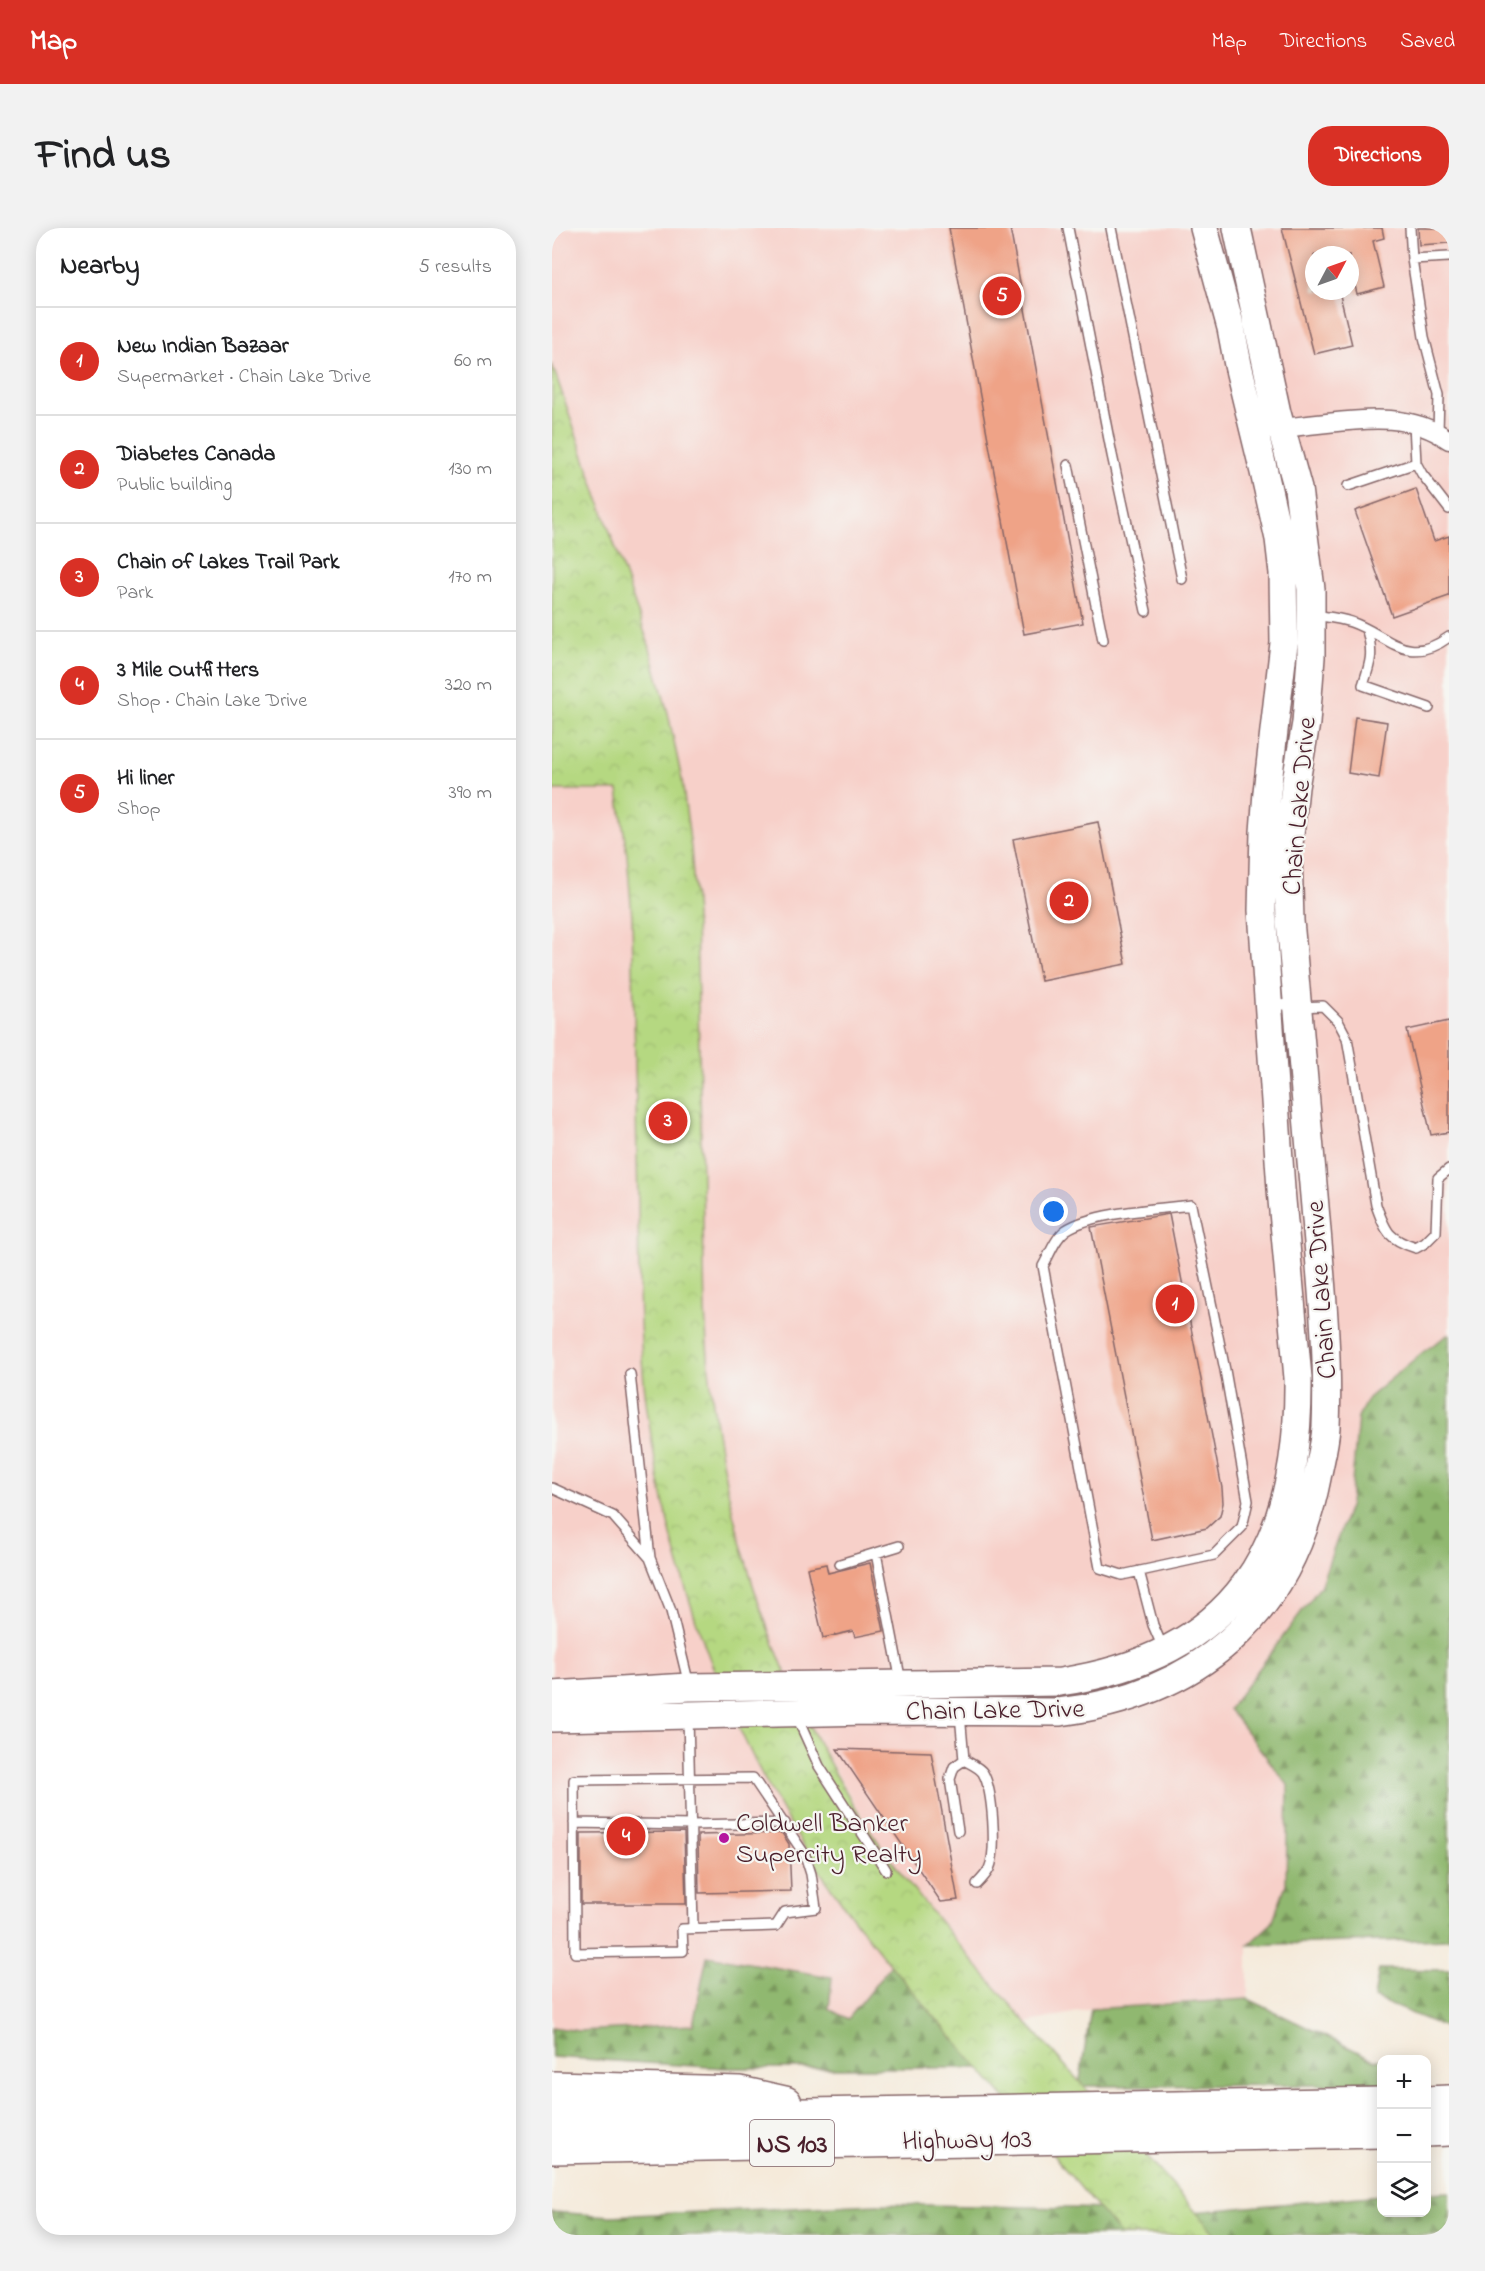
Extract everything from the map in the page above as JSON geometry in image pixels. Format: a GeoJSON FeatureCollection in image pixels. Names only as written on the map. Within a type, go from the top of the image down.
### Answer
{"type":"FeatureCollection","features":[{"type":"Feature","properties":{"kind":"highway"},"geometry":{"type":"LineString","coordinates":[[552,2088],[740,2093],[834,2114]]}},
{"type":"Feature","properties":{"kind":"highway"},"geometry":{"type":"LineString","coordinates":[[1431,2103],[1449,2102]]}},
{"type":"Feature","properties":{"kind":"highway","name":"Highway 103"},"geometry":{"type":"LineString","coordinates":[[552,2120],[1377,2104]]}},
{"type":"Feature","properties":{"kind":"highway"},"geometry":{"type":"LineString","coordinates":[[1431,2130],[1449,2129]]}},
{"type":"Feature","properties":{"kind":"highway","name":"Highway 103"},"geometry":{"type":"LineString","coordinates":[[552,2147],[1377,2131]]}},
{"type":"Feature","properties":{"kind":"street","name":"Chain Lake Drive"},"geometry":{"type":"LineString","coordinates":[[552,1695],[688,1701],[868,1698],[959,1712],[1059,1712],[1088,1708],[1122,1700],[1172,1665],[1228,1643],[1252,1620],[1286,1570],[1310,1512],[1326,1430],[1326,1344],[1290,921],[1288,854],[1295,787],[1306,723],[1298,614],[1231,328],[1204,228]]}},
{"type":"Feature","properties":{"kind":"street","name":"Chain Lake Drive"},"geometry":{"type":"LineString","coordinates":[[868,1698],[901,1684],[1060,1682],[1098,1677],[1129,1667],[1172,1665],[1199,1631],[1224,1610],[1247,1582],[1280,1520],[1295,1451],[1298,1415],[1297,1364],[1281,1189],[1262,910],[1263,842],[1281,679],[1298,614],[1311,589],[1298,489],[1278,413],[1237,228]]}},
{"type":"Feature","properties":{"kind":"street"},"geometry":{"type":"LineString","coordinates":[[1255,434],[1283,428],[1372,418],[1401,420],[1443,436]]}},
{"type":"Feature","properties":{"kind":"street","name":"Chain Lake Drive"},"geometry":{"type":"LineString","coordinates":[[552,1718],[688,1701]]}},
{"type":"Feature","properties":{"kind":"lane"},"geometry":{"type":"LineString","coordinates":[[1068,228],[1112,455],[1146,611]]}},
{"type":"Feature","properties":{"kind":"lane"},"geometry":{"type":"LineString","coordinates":[[1112,228],[1182,579]]}},
{"type":"Feature","properties":{"kind":"lane"},"geometry":{"type":"LineString","coordinates":[[1410,228],[1412,260],[1424,337],[1439,395],[1443,436]]}},
{"type":"Feature","properties":{"kind":"lane"},"geometry":{"type":"LineString","coordinates":[[1412,260],[1449,257]]}},
{"type":"Feature","properties":{"kind":"lane"},"geometry":{"type":"LineString","coordinates":[[1414,424],[1416,463],[1449,509]]}},
{"type":"Feature","properties":{"kind":"lane"},"geometry":{"type":"LineString","coordinates":[[1347,486],[1416,463]]}},
{"type":"Feature","properties":{"kind":"lane"},"geometry":{"type":"LineString","coordinates":[[1068,465],[1103,640]]}},
{"type":"Feature","properties":{"kind":"lane"},"geometry":{"type":"LineString","coordinates":[[1298,614],[1352,622],[1399,648],[1424,650],[1449,637]]}},
{"type":"Feature","properties":{"kind":"lane"},"geometry":{"type":"LineString","coordinates":[[1367,631],[1372,648],[1371,662],[1363,685],[1429,708]]}},
{"type":"Feature","properties":{"kind":"lane"},"geometry":{"type":"LineString","coordinates":[[1269,1003],[1298,1007],[1323,1006],[1338,1021],[1347,1038],[1376,1205],[1382,1223],[1392,1238],[1416,1248],[1436,1232],[1438,1178],[1449,1169]]}},
{"type":"Feature","properties":{"kind":"lane"},"geometry":{"type":"LineString","coordinates":[[1191,1205],[1225,1370],[1248,1501],[1242,1527],[1214,1555],[1139,1571],[1122,1575],[1100,1568],[1043,1266],[1056,1241],[1067,1230],[1101,1216],[1191,1205]]}},
{"type":"Feature","properties":{"kind":"lane"},"geometry":{"type":"LineString","coordinates":[[630,1374],[650,1558],[671,1611],[688,1701],[693,1928]]}},
{"type":"Feature","properties":{"kind":"lane"},"geometry":{"type":"LineString","coordinates":[[552,1488],[613,1516],[650,1558]]}},
{"type":"Feature","properties":{"kind":"lane"},"geometry":{"type":"LineString","coordinates":[[840,1564],[900,1546]]}},
{"type":"Feature","properties":{"kind":"lane"},"geometry":{"type":"LineString","coordinates":[[876,1554],[901,1684]]}},
{"type":"Feature","properties":{"kind":"lane"},"geometry":{"type":"LineString","coordinates":[[1139,1571],[1153,1625],[1172,1665]]}},
{"type":"Feature","properties":{"kind":"lane"},"geometry":{"type":"LineString","coordinates":[[792,1700],[819,1766],[886,1870]]}},
{"type":"Feature","properties":{"kind":"lane"},"geometry":{"type":"LineString","coordinates":[[959,1712],[964,1760]]}},
{"type":"Feature","properties":{"kind":"lane"},"geometry":{"type":"LineString","coordinates":[[958,1831],[950,1779],[954,1767],[964,1760]]}},
{"type":"Feature","properties":{"kind":"lane"},"geometry":{"type":"LineString","coordinates":[[964,1760],[983,1774],[989,1794],[994,1849],[989,1869],[977,1884]]}},
{"type":"Feature","properties":{"kind":"lane"},"geometry":{"type":"LineString","coordinates":[[688,1778],[753,1778],[805,1855],[811,1874],[816,1908],[785,1911],[776,1926],[682,1929],[683,1951],[575,1953],[574,1780],[688,1778]]}},
{"type":"Feature","properties":{"kind":"lane"},"geometry":{"type":"LineString","coordinates":[[573,1823],[691,1825],[785,1823]]}},
{"type":"Feature","properties":{"kind":"shaded area"},"geometry":{"type":"Polygon","coordinates":[[[552,228],[1449,228],[1449,1334],[1423,1352],[1358,1417],[1350,1504],[1320,1587],[1229,1709],[1288,1785],[1287,1884],[1272,1923],[1248,1945],[1248,1999],[1091,2009],[1026,2023],[924,1903],[873,1834],[815,1736],[774,1647],[748,1574],[731,1511],[718,1446],[709,1376],[705,1310],[696,916],[686,804],[670,722],[651,653],[552,364],[552,228]]]}},
{"type":"Feature","properties":{"kind":"shaded area"},"geometry":{"type":"Polygon","coordinates":[[[552,782],[619,782],[632,917],[639,1251],[668,1523],[698,1627],[763,1776],[817,1868],[891,1965],[848,2019],[708,1956],[693,2025],[579,2031],[552,2027],[552,782]]]}},
{"type":"Feature","properties":{"kind":"green space"},"geometry":{"type":"Polygon","coordinates":[[[552,364],[649,645],[668,713],[682,780],[691,848],[696,916],[705,1310],[710,1380],[720,1449],[734,1517],[752,1584],[803,1712],[835,1773],[898,1870],[984,1974],[1216,2235],[1121,2235],[900,1976],[832,1890],[784,1814],[755,1760],[706,1648],[686,1590],[670,1530],[657,1470],[644,1383],[640,1307],[632,917],[627,855],[618,790],[552,790],[552,364]]]}},
{"type":"Feature","properties":{"kind":"green space"},"geometry":{"type":"Polygon","coordinates":[[[1449,1334],[1449,1939],[1248,1945],[1272,1923],[1286,1884],[1288,1785],[1229,1709],[1320,1587],[1350,1504],[1358,1417],[1368,1398],[1423,1352],[1449,1334]]]}},
{"type":"Feature","properties":{"kind":"green space"},"geometry":{"type":"Polygon","coordinates":[[[707,1956],[832,1977],[829,2009],[848,2019],[891,1965],[912,1966],[991,2068],[725,2068],[552,2057],[552,2027],[579,2031],[693,2025],[707,1956]]]}},
{"type":"Feature","properties":{"kind":"green space"},"geometry":{"type":"Polygon","coordinates":[[[1379,1969],[1449,1970],[1449,2029],[1374,1998],[1379,1969]]]}},
{"type":"Feature","properties":{"kind":"green space"},"geometry":{"type":"Polygon","coordinates":[[[1248,1999],[1377,2060],[1377,2085],[1079,2086],[1091,2009],[1248,1999]]]}},
{"type":"Feature","properties":{"kind":"green space"},"geometry":{"type":"Polygon","coordinates":[[[1449,2192],[1449,2235],[1202,2235],[1182,2213],[1377,2195],[1377,2217],[1431,2217],[1431,2193],[1449,2192]]]}},
{"type":"Feature","properties":{"kind":"green space"},"geometry":{"type":"Polygon","coordinates":[[[877,2204],[1112,2209],[1135,2235],[552,2235],[552,2212],[611,2216],[877,2204]]]}},
{"type":"Feature","properties":{"kind":"building"},"geometry":{"type":"Polygon","coordinates":[[[949,228],[1010,228],[1083,623],[1024,634],[949,228]]]}},
{"type":"Feature","properties":{"kind":"building"},"geometry":{"type":"Polygon","coordinates":[[[1282,228],[1382,228],[1384,238],[1373,241],[1384,287],[1359,293],[1359,246],[1305,246],[1305,300],[1341,300],[1352,345],[1314,354],[1282,228]]]}},
{"type":"Feature","properties":{"kind":"building"},"geometry":{"type":"Polygon","coordinates":[[[1418,228],[1449,228],[1449,243],[1419,245],[1418,228]]]}},
{"type":"Feature","properties":{"kind":"building"},"geometry":{"type":"Polygon","coordinates":[[[1416,489],[1434,541],[1449,536],[1449,596],[1392,616],[1355,511],[1416,489]]]}},
{"type":"Feature","properties":{"kind":"building"},"geometry":{"type":"Polygon","coordinates":[[[1355,717],[1387,722],[1379,778],[1348,773],[1355,717]]]}},
{"type":"Feature","properties":{"kind":"building"},"geometry":{"type":"Polygon","coordinates":[[[1098,822],[1126,964],[1041,981],[1013,839],[1098,822]]]}},
{"type":"Feature","properties":{"kind":"building"},"geometry":{"type":"Polygon","coordinates":[[[1449,1021],[1449,1132],[1431,1135],[1407,1030],[1449,1021]]]}},
{"type":"Feature","properties":{"kind":"building"},"geometry":{"type":"Polygon","coordinates":[[[1169,1214],[1223,1503],[1220,1516],[1207,1528],[1152,1540],[1091,1227],[1169,1214]]]}},
{"type":"Feature","properties":{"kind":"building"},"geometry":{"type":"Polygon","coordinates":[[[870,1563],[884,1631],[855,1637],[853,1631],[823,1638],[807,1568],[826,1564],[828,1573],[870,1563]]]}},
{"type":"Feature","properties":{"kind":"building"},"geometry":{"type":"Polygon","coordinates":[[[837,1749],[931,1752],[958,1900],[941,1902],[837,1749]]]}},
{"type":"Feature","properties":{"kind":"building"},"geometry":{"type":"Polygon","coordinates":[[[684,1832],[686,1904],[581,1904],[581,1833],[684,1832]]]}},
{"type":"Feature","properties":{"kind":"building"},"geometry":{"type":"Polygon","coordinates":[[[782,1833],[789,1844],[791,1891],[699,1893],[698,1835],[782,1833]]]}},
{"type":"Feature","properties":{"kind":"place","name":"Hi liner"},"geometry":{"type":"Point","coordinates":[1002,296]}},
{"type":"Feature","properties":{"kind":"place","name":"Diabetes Canada"},"geometry":{"type":"Point","coordinates":[1069,901]}},
{"type":"Feature","properties":{"kind":"place","name":"Chain of Lakes Trail Park"},"geometry":{"type":"Point","coordinates":[668,1121]}},
{"type":"Feature","properties":{"kind":"place","name":"New Indian Bazaar"},"geometry":{"type":"Point","coordinates":[1175,1304]}},
{"type":"Feature","properties":{"kind":"place","name":"3 Mile Outfitters"},"geometry":{"type":"Point","coordinates":[626,1836]}},
{"type":"Feature","properties":{"kind":"place","name":"Coldwell Banker Supercity Realty"},"geometry":{"type":"Point","coordinates":[724,1838]}}]}
